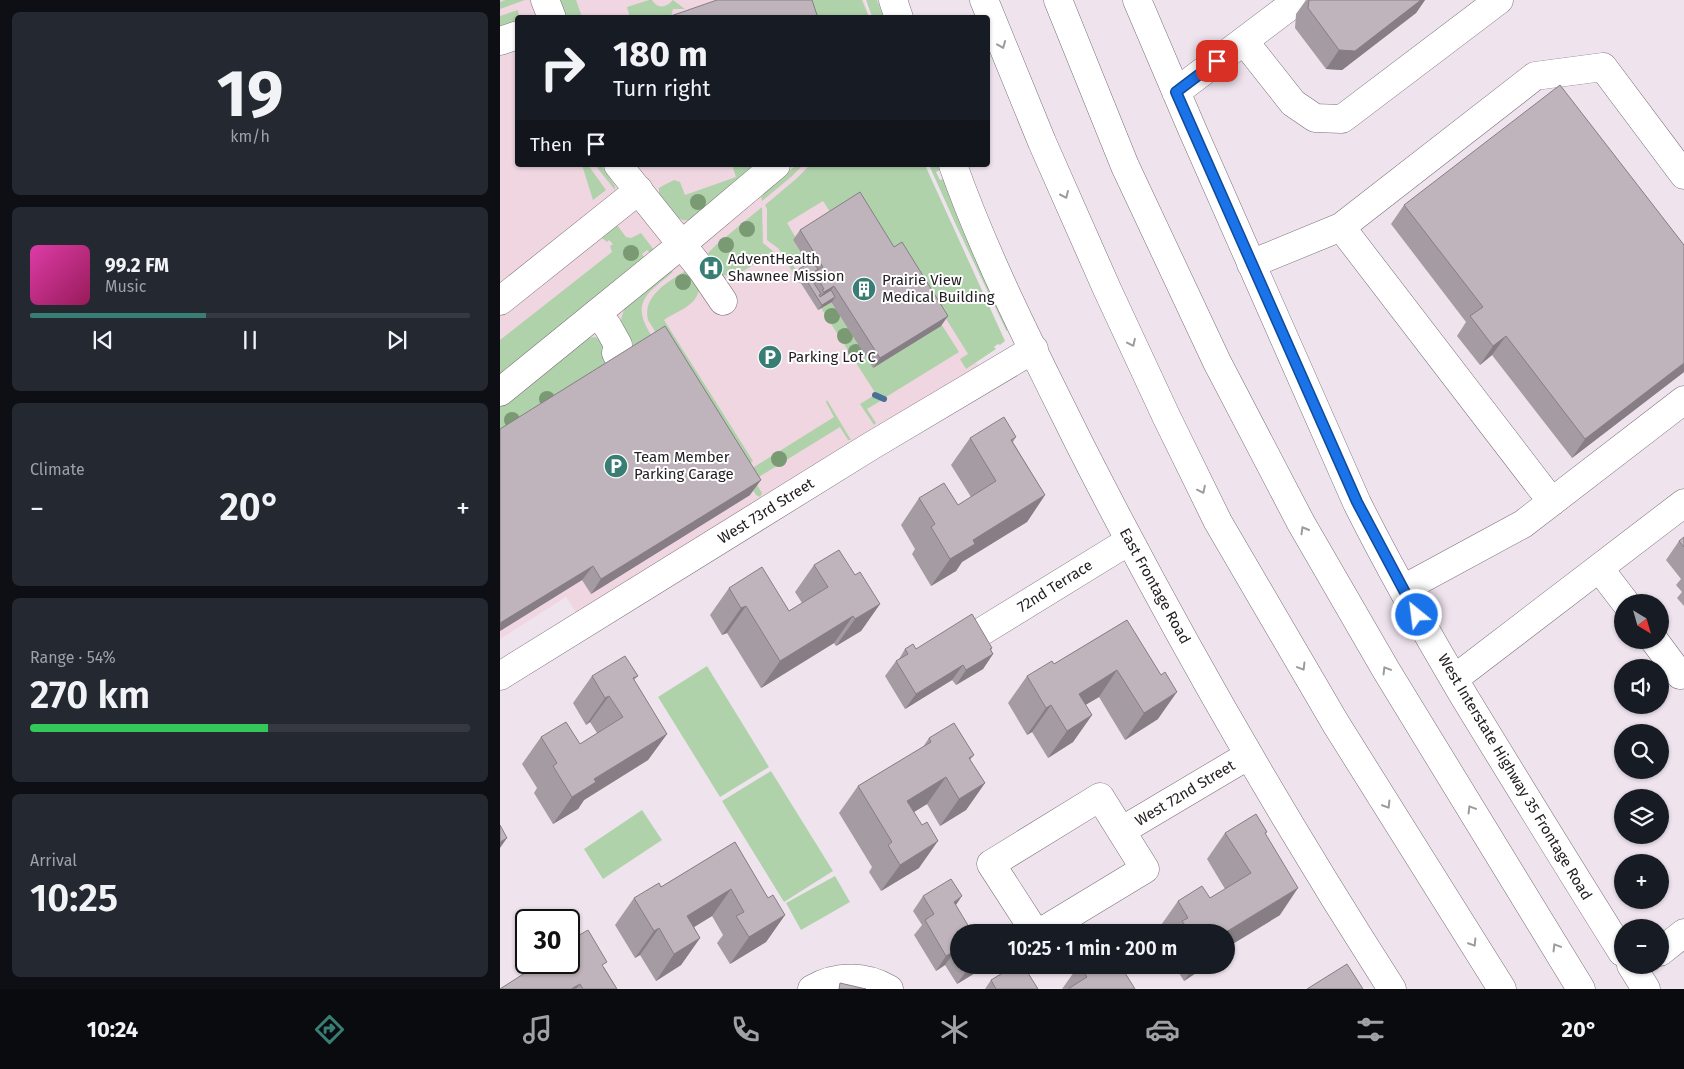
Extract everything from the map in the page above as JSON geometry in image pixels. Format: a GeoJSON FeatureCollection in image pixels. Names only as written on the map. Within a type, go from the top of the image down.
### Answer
{"type":"FeatureCollection","features":[{"type":"Feature","properties":{"kind":"main road"},"geometry":{"type":"LineString","coordinates":[[545,0],[551,15]]}},
{"type":"Feature","properties":{"kind":"main road"},"geometry":{"type":"LineString","coordinates":[[893,0],[898,15]]}},
{"type":"Feature","properties":{"kind":"main road"},"geometry":{"type":"LineString","coordinates":[[984,0],[1042,142],[1107,289],[1218,522],[1336,724],[1502,989]]}},
{"type":"Feature","properties":{"kind":"main road"},"geometry":{"type":"LineString","coordinates":[[1058,0],[1124,166],[1217,362],[1301,523],[1386,670],[1581,989]]}},
{"type":"Feature","properties":{"kind":"main road","name":"West Interstate Highway 35 Frontage Road"},"geometry":{"type":"LineString","coordinates":[[1137,0],[1357,502],[1454,679],[1526,799],[1614,935]]}},
{"type":"Feature","properties":{"kind":"main road"},"geometry":{"type":"LineString","coordinates":[[1176,92],[1298,0]]}},
{"type":"Feature","properties":{"kind":"main road"},"geometry":{"type":"LineString","coordinates":[[1244,40],[1293,103],[1315,118],[1342,118],[1500,0]]}},
{"type":"Feature","properties":{"kind":"main road"},"geometry":{"type":"LineString","coordinates":[[500,41],[515,36]]}},
{"type":"Feature","properties":{"kind":"main road"},"geometry":{"type":"LineString","coordinates":[[1252,264],[1340,227],[1534,76],[1603,67],[1684,175]]}},
{"type":"Feature","properties":{"kind":"main road"},"geometry":{"type":"LineString","coordinates":[[620,167],[702,270],[723,301]]}},
{"type":"Feature","properties":{"kind":"main road"},"geometry":{"type":"LineString","coordinates":[[500,392],[774,167]]}},
{"type":"Feature","properties":{"kind":"main road","name":"East Frontage Road"},"geometry":{"type":"LineString","coordinates":[[954,167],[1002,285],[1129,541],[1249,755],[1392,989]]}},
{"type":"Feature","properties":{"kind":"main road"},"geometry":{"type":"LineString","coordinates":[[500,301],[639,190]]}},
{"type":"Feature","properties":{"kind":"main road"},"geometry":{"type":"LineString","coordinates":[[1340,227],[1552,502]]}},
{"type":"Feature","properties":{"kind":"main road"},"geometry":{"type":"LineString","coordinates":[[597,313],[624,354]]}},
{"type":"Feature","properties":{"kind":"main road","name":"West 73rd Street"},"geometry":{"type":"LineString","coordinates":[[500,676],[728,521],[871,446],[1034,349]]}},
{"type":"Feature","properties":{"kind":"main road"},"geometry":{"type":"LineString","coordinates":[[1403,589],[1523,524],[1684,400]]}},
{"type":"Feature","properties":{"kind":"main road"},"geometry":{"type":"LineString","coordinates":[[1454,679],[1684,502]]}},
{"type":"Feature","properties":{"kind":"main road","name":"72nd Terrace"},"geometry":{"type":"LineString","coordinates":[[981,632],[1129,541]]}},
{"type":"Feature","properties":{"kind":"main road"},"geometry":{"type":"LineString","coordinates":[[1599,568],[1619,594]]}},
{"type":"Feature","properties":{"kind":"main road"},"geometry":{"type":"LineString","coordinates":[[1661,649],[1680,674]]}},
{"type":"Feature","properties":{"kind":"main road","name":"West 72nd Street"},"geometry":{"type":"LineString","coordinates":[[1121,831],[1249,755]]}},
{"type":"Feature","properties":{"kind":"main road","name":"West 72nd Street"},"geometry":{"type":"LineString","coordinates":[[1030,924],[991,864],[1100,797],[1145,869],[1054,924]]}},
{"type":"Feature","properties":{"kind":"main road"},"geometry":{"type":"LineString","coordinates":[[1669,945],[1684,934]]}},
{"type":"Feature","properties":{"kind":"main road"},"geometry":{"type":"LineString","coordinates":[[812,989],[836,979],[855,978],[879,985]]}},
{"type":"Feature","properties":{"kind":"shaded area","name":"AdventHealth Shawnee Mission"},"geometry":{"type":"Polygon","coordinates":[[[500,0],[864,0],[869,15],[515,15],[515,167],[864,167],[982,372],[582,622],[566,597],[500,639],[500,0]]]}},
{"type":"Feature","properties":{"kind":"green space"},"geometry":{"type":"Polygon","coordinates":[[[505,0],[525,0],[500,9],[500,2],[505,0]]]}},
{"type":"Feature","properties":{"kind":"green space"},"geometry":{"type":"Polygon","coordinates":[[[559,0],[576,0],[581,15],[565,15],[559,0]]]}},
{"type":"Feature","properties":{"kind":"green space"},"geometry":{"type":"Polygon","coordinates":[[[649,0],[652,0],[656,5],[662,6],[667,5],[673,0],[685,9],[673,9],[672,15],[629,15],[627,7],[649,0]]]}},
{"type":"Feature","properties":{"kind":"green space"},"geometry":{"type":"Polygon","coordinates":[[[802,0],[862,0],[868,15],[807,15],[802,0]]]}},
{"type":"Feature","properties":{"kind":"green space"},"geometry":{"type":"Polygon","coordinates":[[[866,0],[877,0],[883,15],[871,15],[866,0]]]}},
{"type":"Feature","properties":{"kind":"green space"},"geometry":{"type":"Polygon","coordinates":[[[518,10],[519,15],[515,15],[515,22],[500,26],[500,16],[518,10]]]}},
{"type":"Feature","properties":{"kind":"green space"},"geometry":{"type":"Polygon","coordinates":[[[583,167],[589,167],[606,190],[593,200],[583,167]]]}},
{"type":"Feature","properties":{"kind":"green space"},"geometry":{"type":"Polygon","coordinates":[[[597,167],[602,167],[615,186],[615,190],[597,167]]]}},
{"type":"Feature","properties":{"kind":"green space"},"geometry":{"type":"Polygon","coordinates":[[[733,167],[754,167],[691,220],[676,217],[659,195],[659,188],[674,180],[680,182],[685,195],[736,177],[733,167]]]}},
{"type":"Feature","properties":{"kind":"green space"},"geometry":{"type":"Polygon","coordinates":[[[794,167],[801,167],[762,201],[761,196],[794,167]]]}},
{"type":"Feature","properties":{"kind":"green space"},"geometry":{"type":"Polygon","coordinates":[[[808,167],[926,167],[1005,341],[1000,345],[998,344],[994,347],[996,349],[966,369],[960,359],[968,354],[915,269],[832,215],[823,201],[787,223],[796,238],[793,240],[802,255],[791,262],[803,281],[799,283],[779,249],[767,240],[767,209],[765,205],[808,167]]]}},
{"type":"Feature","properties":{"kind":"green space"},"geometry":{"type":"Polygon","coordinates":[[[930,167],[939,167],[940,170],[936,172],[940,180],[943,179],[948,187],[1007,325],[1007,332],[930,167]]]}},
{"type":"Feature","properties":{"kind":"green space"},"geometry":{"type":"Polygon","coordinates":[[[762,207],[763,243],[774,252],[735,276],[721,275],[708,253],[762,207]]]}},
{"type":"Feature","properties":{"kind":"green space"},"geometry":{"type":"Polygon","coordinates":[[[617,225],[626,237],[631,238],[641,233],[654,250],[650,253],[647,250],[642,254],[644,257],[500,375],[500,340],[612,252],[610,246],[613,244],[609,240],[607,242],[602,238],[617,225]]]}},
{"type":"Feature","properties":{"kind":"green space"},"geometry":{"type":"Polygon","coordinates":[[[671,270],[673,272],[648,294],[644,301],[642,316],[653,338],[636,349],[622,326],[621,320],[624,309],[671,270]]]}},
{"type":"Feature","properties":{"kind":"green space"},"geometry":{"type":"Polygon","coordinates":[[[685,271],[699,290],[697,296],[685,308],[664,320],[753,461],[741,470],[648,320],[647,311],[653,297],[664,285],[685,271]]]}},
{"type":"Feature","properties":{"kind":"green space"},"geometry":{"type":"Polygon","coordinates":[[[912,278],[959,352],[886,397],[876,394],[817,302],[827,296],[873,368],[912,278]]]}},
{"type":"Feature","properties":{"kind":"green space"},"geometry":{"type":"Polygon","coordinates":[[[595,337],[602,341],[616,365],[500,437],[500,406],[586,338],[595,337]]]}},
{"type":"Feature","properties":{"kind":"green space"},"geometry":{"type":"Polygon","coordinates":[[[873,396],[882,400],[867,409],[876,423],[874,425],[860,404],[873,396]]]}},
{"type":"Feature","properties":{"kind":"green space"},"geometry":{"type":"Polygon","coordinates":[[[827,400],[851,440],[848,440],[840,427],[754,480],[762,493],[760,497],[756,495],[743,474],[834,417],[826,402],[827,400]]]}},
{"type":"Feature","properties":{"kind":"green space"},"geometry":{"type":"Polygon","coordinates":[[[707,666],[769,767],[720,797],[658,697],[707,666]]]}},
{"type":"Feature","properties":{"kind":"green space"},"geometry":{"type":"Polygon","coordinates":[[[771,771],[833,871],[784,902],[722,801],[771,771]]]}},
{"type":"Feature","properties":{"kind":"green space"},"geometry":{"type":"Polygon","coordinates":[[[642,810],[662,840],[603,879],[584,849],[642,810]]]}},
{"type":"Feature","properties":{"kind":"green space"},"geometry":{"type":"Polygon","coordinates":[[[835,876],[850,902],[801,930],[786,903],[835,876]]]}},
{"type":"Feature","properties":{"kind":"building"},"geometry":{"type":"Polygon","coordinates":[[[717,0],[812,0],[817,15],[674,15],[717,0]]]}},
{"type":"Feature","properties":{"kind":"building"},"geometry":{"type":"Polygon","coordinates":[[[1309,0],[1421,0],[1355,51],[1339,50],[1308,8],[1309,0]]]}},
{"type":"Feature","properties":{"kind":"building"},"geometry":{"type":"Polygon","coordinates":[[[1560,85],[1684,245],[1684,363],[1585,439],[1506,336],[1493,346],[1470,316],[1483,307],[1404,205],[1560,85]]]}},
{"type":"Feature","properties":{"kind":"building","name":"Prairie View Medical Building"},"geometry":{"type":"Polygon","coordinates":[[[860,192],[894,247],[902,242],[948,316],[880,358],[834,286],[824,292],[822,290],[824,289],[814,272],[823,267],[800,230],[860,192]]]}},
{"type":"Feature","properties":{"kind":"building"},"geometry":{"type":"Polygon","coordinates":[[[812,261],[818,269],[810,277],[821,294],[819,295],[820,297],[831,290],[835,297],[822,305],[799,269],[812,261]]]}},
{"type":"Feature","properties":{"kind":"building","name":"Team Member Parking Carage"},"geometry":{"type":"Polygon","coordinates":[[[665,326],[761,480],[601,579],[593,566],[500,623],[500,429],[665,326]]]}},
{"type":"Feature","properties":{"kind":"building"},"geometry":{"type":"Polygon","coordinates":[[[1004,417],[1016,437],[1011,440],[1045,495],[973,540],[975,544],[950,559],[931,527],[935,524],[919,498],[944,483],[958,505],[996,481],[970,438],[1004,417]]]}},
{"type":"Feature","properties":{"kind":"building"},"geometry":{"type":"Polygon","coordinates":[[[1684,537],[1684,547],[1679,541],[1684,537]]]}},
{"type":"Feature","properties":{"kind":"building"},"geometry":{"type":"Polygon","coordinates":[[[839,550],[855,575],[860,572],[880,604],[855,619],[853,616],[780,661],[746,606],[741,608],[729,588],[762,567],[789,611],[828,587],[814,565],[839,550]]]}},
{"type":"Feature","properties":{"kind":"building"},"geometry":{"type":"Polygon","coordinates":[[[972,614],[992,648],[990,649],[993,654],[966,670],[963,665],[916,694],[896,661],[908,654],[905,649],[913,644],[916,649],[972,614]]]}},
{"type":"Feature","properties":{"kind":"building"},"geometry":{"type":"Polygon","coordinates":[[[1127,620],[1161,675],[1165,672],[1177,692],[1144,713],[1117,670],[1079,694],[1092,715],[1067,731],[1051,705],[1046,708],[1027,676],[1052,661],[1054,664],[1127,620]]]}},
{"type":"Feature","properties":{"kind":"building"},"geometry":{"type":"Polygon","coordinates":[[[625,656],[638,676],[633,678],[667,734],[594,779],[596,782],[572,797],[553,766],[557,763],[541,737],[566,722],[580,744],[623,717],[609,696],[605,698],[592,676],[625,656]]]}},
{"type":"Feature","properties":{"kind":"building"},"geometry":{"type":"Polygon","coordinates":[[[954,723],[974,755],[969,758],[985,783],[959,799],[946,777],[907,801],[922,825],[927,822],[938,841],[900,865],[888,845],[892,842],[858,786],[931,742],[929,738],[954,723]]]}},
{"type":"Feature","properties":{"kind":"building"},"geometry":{"type":"Polygon","coordinates":[[[1256,814],[1267,832],[1265,833],[1298,888],[1235,926],[1235,924],[1184,924],[1182,921],[1188,918],[1178,901],[1202,886],[1210,898],[1251,873],[1225,833],[1256,814]]]}},
{"type":"Feature","properties":{"kind":"building"},"geometry":{"type":"Polygon","coordinates":[[[500,825],[507,838],[500,842],[500,825]]]}},
{"type":"Feature","properties":{"kind":"building"},"geometry":{"type":"Polygon","coordinates":[[[735,842],[768,898],[773,895],[785,915],[749,937],[736,916],[744,912],[731,889],[687,916],[700,938],[674,954],[659,928],[654,931],[634,898],[659,883],[661,887],[735,842]]]}},
{"type":"Feature","properties":{"kind":"building"},"geometry":{"type":"Polygon","coordinates":[[[951,879],[962,896],[954,902],[967,924],[950,924],[950,954],[946,956],[925,920],[934,914],[923,896],[951,879]]]}},
{"type":"Feature","properties":{"kind":"building"},"geometry":{"type":"Polygon","coordinates":[[[588,930],[607,962],[602,965],[617,989],[583,989],[580,984],[571,989],[500,989],[523,974],[580,974],[580,935],[588,930]]]}},
{"type":"Feature","properties":{"kind":"building"},"geometry":{"type":"Polygon","coordinates":[[[1347,964],[1363,989],[1307,989],[1347,964]]]}},
{"type":"Feature","properties":{"kind":"building"},"geometry":{"type":"Polygon","coordinates":[[[1001,974],[1029,974],[1038,989],[996,989],[991,980],[1001,974]]]}},
{"type":"Feature","properties":{"kind":"building"},"geometry":{"type":"Polygon","coordinates":[[[1085,974],[1126,974],[1135,989],[1068,989],[1087,977],[1085,974]]]}},
{"type":"Feature","properties":{"kind":"building"},"geometry":{"type":"Polygon","coordinates":[[[840,983],[866,989],[839,989],[840,983]]]}},
{"type":"Feature","properties":{"kind":"waterway"},"geometry":{"type":"LineString","coordinates":[[875,395],[884,399]]}},
{"type":"Feature","properties":{"kind":"place","name":"AdventHealth Shawnee Mission"},"geometry":{"type":"Point","coordinates":[711,268]}},
{"type":"Feature","properties":{"kind":"place","name":"Prairie View Medical Building"},"geometry":{"type":"Point","coordinates":[864,289]}},
{"type":"Feature","properties":{"kind":"place","name":"Parking Lot C"},"geometry":{"type":"Point","coordinates":[770,357]}},
{"type":"Feature","properties":{"kind":"place","name":"Team Member Parking Carage"},"geometry":{"type":"Point","coordinates":[616,466]}},
{"type":"Feature","properties":{"kind":"route"},"geometry":{"type":"LineString","coordinates":[[1217,61],[1176,92],[1357,502],[1417,615]]}}]}
